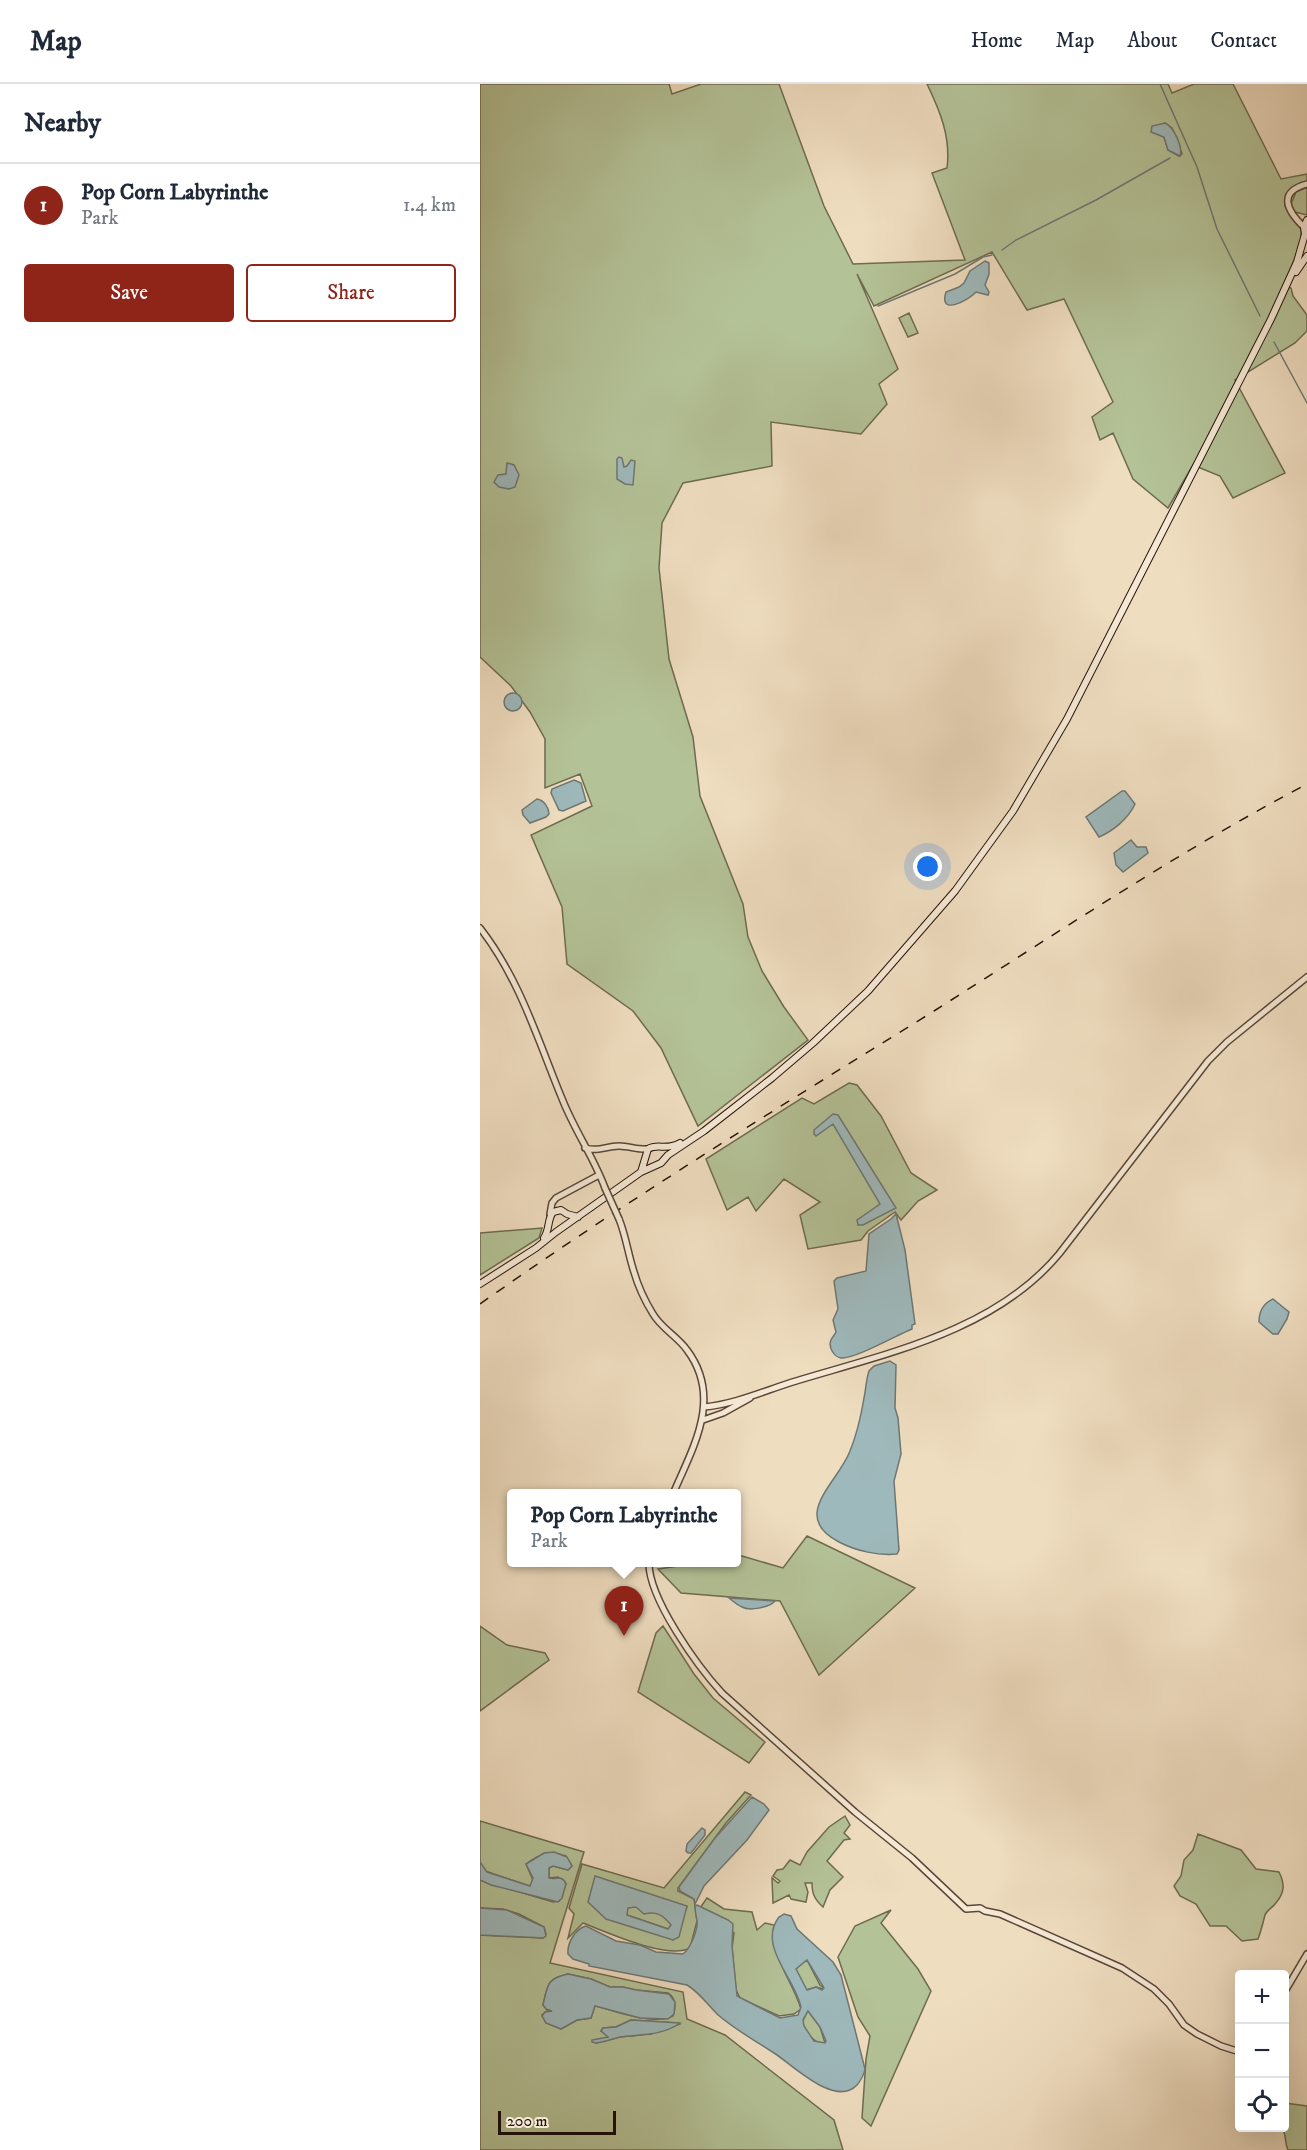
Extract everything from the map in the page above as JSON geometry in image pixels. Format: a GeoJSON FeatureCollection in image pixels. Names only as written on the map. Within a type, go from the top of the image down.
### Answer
{"type":"FeatureCollection","features":[{"type":"Feature","properties":{"kind":"main road"},"geometry":{"type":"LineString","coordinates":[[497,1272],[536,1248],[641,1172],[661,1163],[664,1158],[716,1121],[804,1052],[868,990],[929,922],[997,834],[1067,719],[1281,298],[1297,261],[1306,227]]}},
{"type":"Feature","properties":{"kind":"main road"},"geometry":{"type":"LineString","coordinates":[[1281,298],[1307,256]]}},
{"type":"Feature","properties":{"kind":"main road"},"geometry":{"type":"LineString","coordinates":[[641,1172],[648,1149],[654,1146],[660,1148],[674,1146],[716,1121]]}},
{"type":"Feature","properties":{"kind":"main road"},"geometry":{"type":"LineString","coordinates":[[660,1148],[664,1152],[664,1158]]}},
{"type":"Feature","properties":{"kind":"main road"},"geometry":{"type":"LineString","coordinates":[[646,1158],[650,1164],[655,1165]]}},
{"type":"Feature","properties":{"kind":"main road"},"geometry":{"type":"LineString","coordinates":[[480,1284],[543,1239],[550,1223],[550,1214],[555,1210],[578,1217]]}},
{"type":"Feature","properties":{"kind":"main road"},"geometry":{"type":"LineString","coordinates":[[550,1223],[554,1228],[563,1227],[568,1220],[564,1212]]}},
{"type":"Feature","properties":{"kind":"street"},"geometry":{"type":"LineString","coordinates":[[1306,227],[1287,206],[1290,194],[1298,186],[1307,184]]}},
{"type":"Feature","properties":{"kind":"street"},"geometry":{"type":"LineString","coordinates":[[480,928],[514,979],[563,1103],[619,1218],[634,1272],[643,1294],[659,1324],[690,1354],[700,1379],[705,1407],[704,1417],[675,1489]]}},
{"type":"Feature","properties":{"kind":"street"},"geometry":{"type":"LineString","coordinates":[[705,1407],[756,1395],[926,1340],[993,1309],[1014,1296],[1042,1273],[1059,1254],[1195,1076],[1227,1041],[1307,977]]}},
{"type":"Feature","properties":{"kind":"street"},"geometry":{"type":"LineString","coordinates":[[585,1148],[597,1151],[620,1146],[639,1150],[648,1149]]}},
{"type":"Feature","properties":{"kind":"street"},"geometry":{"type":"LineString","coordinates":[[639,1150],[646,1158]]}},
{"type":"Feature","properties":{"kind":"street"},"geometry":{"type":"LineString","coordinates":[[595,1165],[597,1151]]}},
{"type":"Feature","properties":{"kind":"street"},"geometry":{"type":"LineString","coordinates":[[550,1214],[552,1203],[556,1198],[599,1175]]}},
{"type":"Feature","properties":{"kind":"street"},"geometry":{"type":"LineString","coordinates":[[560,1197],[564,1212]]}},
{"type":"Feature","properties":{"kind":"street"},"geometry":{"type":"LineString","coordinates":[[704,1417],[723,1413],[756,1395]]}},
{"type":"Feature","properties":{"kind":"street"},"geometry":{"type":"LineString","coordinates":[[650,1567],[653,1584],[668,1616],[711,1681],[738,1708],[855,1812],[912,1858],[966,1909],[980,1908],[1000,1914],[1122,1968],[1154,1989],[1191,2030],[1235,2051]]}},
{"type":"Feature","properties":{"kind":"street"},"geometry":{"type":"LineString","coordinates":[[1289,1985],[1307,1954]]}},
{"type":"Feature","properties":{"kind":"green space"},"geometry":{"type":"Polygon","coordinates":[[[480,84],[669,84],[672,94],[701,84],[779,84],[824,206],[853,264],[965,260],[932,173],[947,168],[948,157],[946,135],[940,114],[927,84],[1168,84],[1172,93],[1194,84],[1233,84],[1281,179],[1307,174],[1307,182],[1292,190],[1286,201],[1285,206],[1301,229],[1301,243],[1284,285],[1291,288],[1293,296],[1307,315],[1307,331],[1295,343],[1235,380],[1285,473],[1233,498],[1220,476],[1193,465],[1168,508],[1133,479],[1113,433],[1100,440],[1092,417],[1113,402],[1064,299],[1027,310],[992,252],[874,306],[857,274],[898,369],[879,384],[887,404],[861,434],[771,422],[772,466],[683,483],[662,523],[659,568],[669,659],[693,737],[700,796],[743,904],[748,937],[762,971],[808,1040],[698,1126],[661,1048],[633,1011],[567,964],[562,907],[531,835],[592,806],[580,774],[545,788],[545,739],[530,712],[511,686],[480,657],[480,84]],[[1165,123],[1152,132],[1164,137],[1168,150],[1179,156],[1182,154],[1172,128],[1165,123]]]}},
{"type":"Feature","properties":{"kind":"green space"},"geometry":{"type":"Polygon","coordinates":[[[1307,187],[1307,215],[1295,212],[1291,204],[1296,192],[1307,187]]]}},
{"type":"Feature","properties":{"kind":"green space"},"geometry":{"type":"Polygon","coordinates":[[[909,313],[918,333],[908,337],[899,318],[909,313]]]}},
{"type":"Feature","properties":{"kind":"green space"},"geometry":{"type":"Polygon","coordinates":[[[849,1083],[857,1085],[881,1116],[911,1173],[937,1190],[918,1201],[901,1220],[895,1212],[868,1231],[861,1240],[808,1249],[800,1215],[820,1202],[784,1179],[756,1211],[748,1197],[727,1210],[706,1159],[802,1098],[814,1104],[849,1083]]]}},
{"type":"Feature","properties":{"kind":"green space"},"geometry":{"type":"Polygon","coordinates":[[[542,1228],[539,1238],[480,1275],[480,1233],[542,1228]]]}},
{"type":"Feature","properties":{"kind":"green space"},"geometry":{"type":"Polygon","coordinates":[[[807,1536],[915,1588],[819,1675],[780,1601],[681,1593],[658,1569],[741,1567],[741,1556],[783,1568],[807,1536]]]}},
{"type":"Feature","properties":{"kind":"green space"},"geometry":{"type":"Polygon","coordinates":[[[480,1626],[507,1645],[545,1653],[549,1660],[480,1711],[480,1626]]]}},
{"type":"Feature","properties":{"kind":"green space"},"geometry":{"type":"Polygon","coordinates":[[[663,1626],[694,1674],[713,1698],[765,1742],[749,1763],[638,1692],[656,1633],[663,1626]]]}},
{"type":"Feature","properties":{"kind":"green space"},"geometry":{"type":"Polygon","coordinates":[[[745,1792],[751,1795],[726,1823],[678,1888],[678,1891],[694,1899],[697,1921],[690,1948],[680,1951],[652,1948],[583,1923],[568,1938],[574,1914],[569,1908],[582,1864],[664,1888],[745,1792]],[[588,1902],[673,1940],[687,1907],[588,1902]]]}},
{"type":"Feature","properties":{"kind":"green space"},"geometry":{"type":"Polygon","coordinates":[[[845,1816],[850,1825],[844,1833],[850,1839],[844,1840],[827,1861],[843,1877],[830,1890],[823,1907],[814,1896],[812,1883],[805,1883],[808,1892],[806,1902],[791,1899],[789,1895],[773,1903],[772,1878],[778,1883],[780,1881],[773,1876],[777,1870],[783,1869],[790,1860],[800,1865],[807,1852],[829,1827],[845,1816]]]}},
{"type":"Feature","properties":{"kind":"green space"},"geometry":{"type":"Polygon","coordinates":[[[480,1821],[584,1852],[550,1963],[683,1992],[687,2019],[725,2035],[834,2120],[843,2150],[480,2150],[480,1935],[543,1938],[546,1934],[544,1927],[519,1914],[503,1909],[480,1908],[480,1880],[553,1902],[559,1901],[566,1884],[558,1877],[549,1878],[549,1868],[553,1866],[568,1870],[572,1866],[566,1856],[555,1853],[540,1855],[526,1864],[533,1880],[529,1886],[485,1871],[480,1862],[480,1821]],[[568,1974],[556,1978],[547,1988],[543,2005],[552,2011],[547,2011],[542,2015],[546,2023],[561,2029],[577,2020],[591,2018],[595,2005],[623,2014],[646,2018],[666,2019],[673,2016],[675,2003],[668,1993],[610,1987],[591,1979],[568,1974]],[[631,2020],[616,2027],[603,2028],[601,2031],[608,2035],[608,2038],[593,2042],[651,2034],[680,2024],[679,2023],[631,2020]]]}},
{"type":"Feature","properties":{"kind":"green space"},"geometry":{"type":"Polygon","coordinates":[[[1198,1834],[1241,1850],[1256,1869],[1279,1872],[1283,1884],[1282,1892],[1266,1913],[1258,1939],[1242,1941],[1226,1926],[1210,1926],[1196,1904],[1180,1896],[1174,1886],[1181,1876],[1184,1860],[1193,1850],[1198,1834]]]}},
{"type":"Feature","properties":{"kind":"green space"},"geometry":{"type":"Polygon","coordinates":[[[707,1898],[724,1909],[752,1912],[757,1930],[765,1923],[774,1925],[773,1935],[778,1956],[801,2009],[794,2014],[779,2016],[740,1998],[736,1990],[732,1948],[734,1933],[713,1913],[700,1908],[707,1898]]]}},
{"type":"Feature","properties":{"kind":"green space"},"geometry":{"type":"Polygon","coordinates":[[[636,1906],[662,1915],[672,1925],[668,1929],[627,1915],[627,1908],[636,1906]]]}},
{"type":"Feature","properties":{"kind":"green space"},"geometry":{"type":"Polygon","coordinates":[[[891,1910],[881,1923],[918,1969],[931,1991],[871,2126],[862,2118],[870,2036],[858,2017],[838,1957],[855,1926],[891,1910]]]}},
{"type":"Feature","properties":{"kind":"green space"},"geometry":{"type":"Polygon","coordinates":[[[807,1960],[823,1989],[816,1987],[806,1990],[796,1969],[799,1964],[807,1960]]]}},
{"type":"Feature","properties":{"kind":"green space"},"geometry":{"type":"Polygon","coordinates":[[[807,2012],[820,2027],[825,2043],[814,2040],[805,2030],[803,2022],[807,2012]]]}},
{"type":"Feature","properties":{"kind":"green space"},"geometry":{"type":"Polygon","coordinates":[[[1289,2104],[1307,2106],[1307,2150],[1288,2150],[1284,2133],[1289,2132],[1289,2104]]]}},
{"type":"Feature","properties":{"kind":"water"},"geometry":{"type":"Polygon","coordinates":[[[1165,123],[1177,138],[1180,156],[1168,150],[1164,137],[1151,132],[1152,126],[1165,123]]]}},
{"type":"Feature","properties":{"kind":"water"},"geometry":{"type":"Polygon","coordinates":[[[985,261],[989,263],[989,274],[985,285],[989,292],[988,295],[976,292],[961,302],[946,304],[946,292],[959,287],[964,283],[970,271],[985,261]]]}},
{"type":"Feature","properties":{"kind":"water"},"geometry":{"type":"Polygon","coordinates":[[[622,458],[624,467],[631,460],[635,461],[633,485],[625,484],[617,479],[617,459],[622,458]]]}},
{"type":"Feature","properties":{"kind":"water"},"geometry":{"type":"Polygon","coordinates":[[[507,463],[514,465],[519,475],[515,487],[509,489],[499,487],[494,482],[498,475],[506,474],[507,463]]]}},
{"type":"Feature","properties":{"kind":"water"},"geometry":{"type":"Polygon","coordinates":[[[513,693],[519,696],[522,702],[519,708],[513,711],[507,708],[504,702],[507,696],[513,693]]]}},
{"type":"Feature","properties":{"kind":"water"},"geometry":{"type":"Polygon","coordinates":[[[574,780],[581,783],[586,801],[563,811],[559,810],[551,793],[552,789],[574,780]]]}},
{"type":"Feature","properties":{"kind":"water"},"geometry":{"type":"Polygon","coordinates":[[[1125,791],[1135,804],[1120,824],[1099,837],[1086,817],[1125,791]]]}},
{"type":"Feature","properties":{"kind":"water"},"geometry":{"type":"Polygon","coordinates":[[[537,799],[546,805],[549,814],[530,823],[522,810],[537,799]]]}},
{"type":"Feature","properties":{"kind":"water"},"geometry":{"type":"Polygon","coordinates":[[[1131,840],[1137,847],[1146,847],[1148,853],[1123,872],[1116,865],[1114,853],[1131,840]]]}},
{"type":"Feature","properties":{"kind":"water"},"geometry":{"type":"Polygon","coordinates":[[[833,1114],[838,1115],[896,1208],[863,1225],[858,1225],[857,1220],[880,1204],[833,1124],[816,1136],[814,1134],[814,1130],[833,1114]]]}},
{"type":"Feature","properties":{"kind":"water"},"geometry":{"type":"Polygon","coordinates":[[[896,1214],[905,1250],[915,1324],[912,1325],[912,1329],[866,1351],[847,1357],[838,1357],[830,1346],[831,1339],[836,1332],[833,1320],[838,1309],[834,1281],[837,1278],[866,1271],[869,1234],[896,1214]]]}},
{"type":"Feature","properties":{"kind":"water"},"geometry":{"type":"Polygon","coordinates":[[[1273,1299],[1289,1312],[1278,1334],[1273,1334],[1259,1322],[1263,1308],[1273,1299]]]}},
{"type":"Feature","properties":{"kind":"water"},"geometry":{"type":"Polygon","coordinates":[[[890,1361],[896,1365],[895,1408],[901,1454],[894,1481],[899,1550],[897,1554],[883,1554],[853,1548],[839,1542],[825,1532],[818,1521],[817,1510],[852,1445],[869,1371],[874,1366],[890,1361]]]}},
{"type":"Feature","properties":{"kind":"water"},"geometry":{"type":"Polygon","coordinates":[[[729,1598],[775,1601],[764,1607],[749,1609],[729,1598]]]}},
{"type":"Feature","properties":{"kind":"water"},"geometry":{"type":"Polygon","coordinates":[[[752,1797],[769,1810],[747,1840],[704,1886],[695,1904],[694,1899],[680,1891],[679,1887],[715,1838],[752,1797]]]}},
{"type":"Feature","properties":{"kind":"water"},"geometry":{"type":"Polygon","coordinates":[[[702,1828],[705,1830],[705,1835],[691,1853],[688,1853],[687,1844],[702,1828]]]}},
{"type":"Feature","properties":{"kind":"water"},"geometry":{"type":"Polygon","coordinates":[[[554,1852],[567,1857],[572,1866],[568,1870],[553,1866],[549,1868],[549,1878],[561,1878],[566,1884],[562,1898],[558,1902],[491,1885],[480,1880],[480,1862],[487,1872],[530,1886],[533,1878],[526,1864],[544,1853],[554,1852]]]}},
{"type":"Feature","properties":{"kind":"water"},"geometry":{"type":"Polygon","coordinates":[[[595,1876],[687,1906],[679,1937],[673,1940],[606,1919],[588,1902],[595,1876]],[[636,1907],[628,1908],[627,1915],[668,1929],[671,1925],[659,1915],[644,1914],[636,1907]]]}},
{"type":"Feature","properties":{"kind":"water"},"geometry":{"type":"Polygon","coordinates":[[[695,1906],[733,1924],[732,1946],[737,1996],[780,2018],[798,2015],[801,2007],[775,1951],[772,1939],[773,1928],[779,1917],[784,1914],[791,1916],[797,1929],[833,1962],[841,1975],[865,2069],[857,2085],[848,2091],[837,2091],[814,2082],[737,2030],[687,1985],[589,1966],[589,1964],[573,1959],[568,1954],[572,1937],[586,1926],[616,1941],[640,1945],[656,1952],[683,1954],[691,1944],[696,1929],[695,1906]],[[807,1960],[796,1969],[807,1990],[816,1987],[822,1990],[824,1988],[807,1960]],[[808,2011],[803,2020],[804,2026],[814,2041],[825,2043],[820,2027],[808,2011]]]}},
{"type":"Feature","properties":{"kind":"water"},"geometry":{"type":"Polygon","coordinates":[[[480,1908],[507,1910],[544,1927],[546,1936],[543,1938],[480,1935],[480,1908]]]}},
{"type":"Feature","properties":{"kind":"water"},"geometry":{"type":"Polygon","coordinates":[[[568,1974],[591,1979],[610,1987],[669,1994],[675,2002],[674,2014],[668,2019],[640,2018],[595,2006],[591,2018],[577,2020],[561,2029],[546,2023],[542,2016],[545,2012],[552,2011],[543,2005],[549,1984],[556,1978],[568,1974]]]}},
{"type":"Feature","properties":{"kind":"water"},"geometry":{"type":"Polygon","coordinates":[[[631,2020],[680,2023],[659,2032],[592,2042],[592,2040],[608,2037],[601,2031],[603,2028],[616,2027],[631,2020]]]}},
{"type":"Feature","properties":{"kind":"waterway"},"geometry":{"type":"LineString","coordinates":[[1160,84],[1197,167],[1217,229],[1260,316]]}},
{"type":"Feature","properties":{"kind":"waterway"},"geometry":{"type":"LineString","coordinates":[[1002,250],[1016,240],[1096,200],[1170,158]]}},
{"type":"Feature","properties":{"kind":"waterway"},"geometry":{"type":"LineString","coordinates":[[878,306],[955,274],[983,257],[992,255]]}},
{"type":"Feature","properties":{"kind":"waterway"},"geometry":{"type":"LineString","coordinates":[[1274,342],[1307,403]]}},
{"type":"Feature","properties":{"kind":"railway"},"geometry":{"type":"LineString","coordinates":[[480,1304],[648,1191],[1118,894],[1212,837],[1307,784]]}},
{"type":"Feature","properties":{"kind":"place","name":"Pop Corn Labyrinthe"},"geometry":{"type":"Point","coordinates":[624,1636]}}]}
